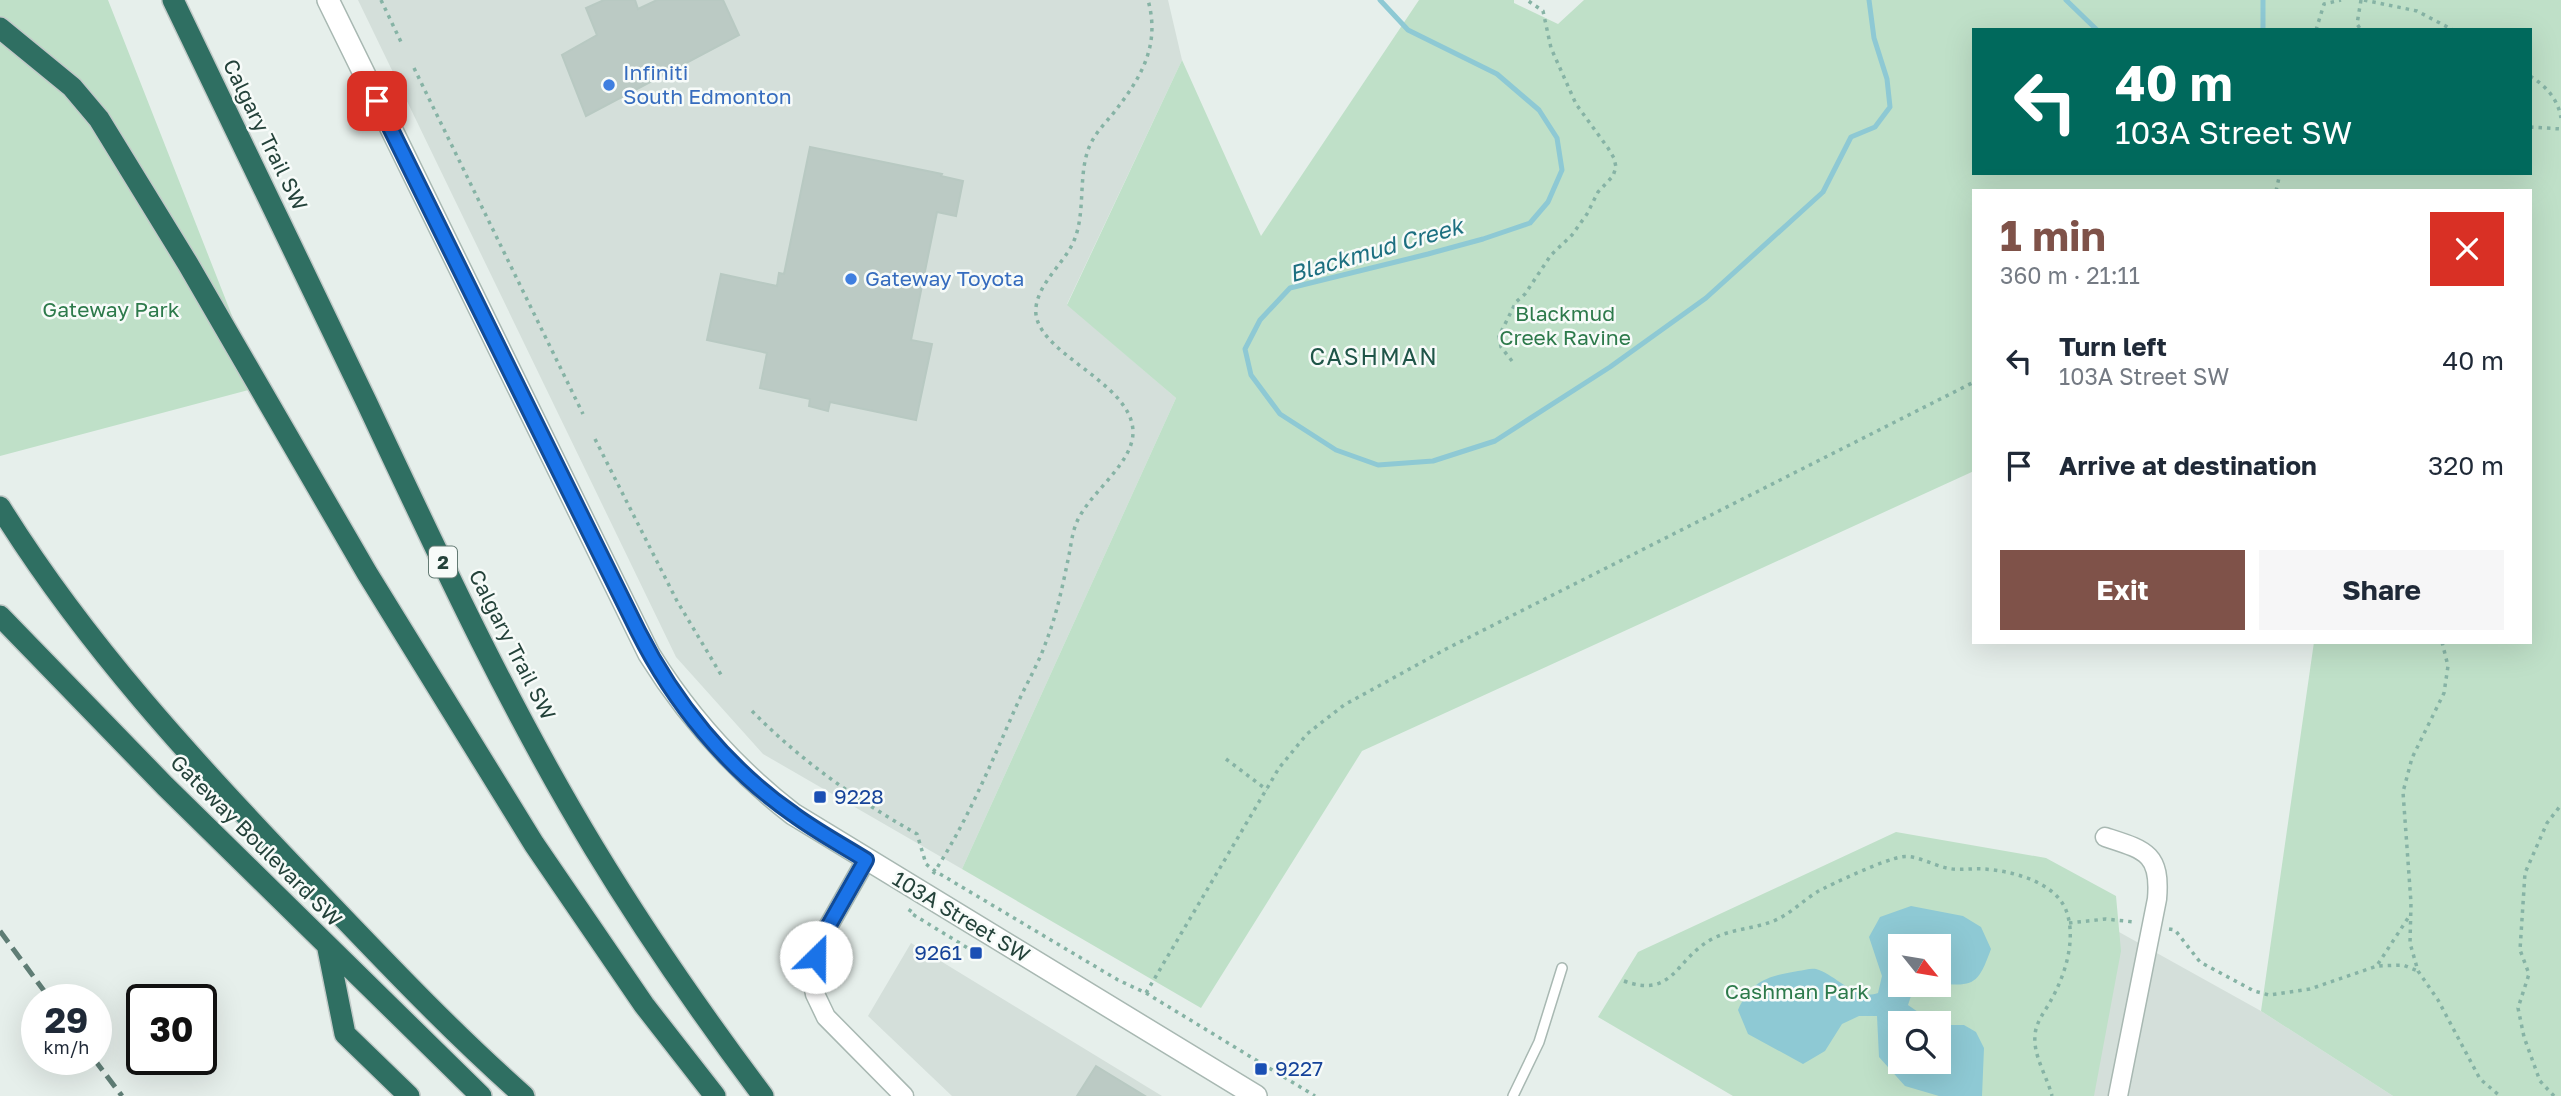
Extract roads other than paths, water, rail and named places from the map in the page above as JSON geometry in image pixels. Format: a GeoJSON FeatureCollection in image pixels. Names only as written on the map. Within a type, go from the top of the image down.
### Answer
{"type":"FeatureCollection","features":[{"type":"Feature","properties":{"kind":"highway","name":"Calgary Trail SW"},"geometry":{"type":"LineString","coordinates":[[173,0],[466,612],[522,719],[593,846],[650,938],[708,1024],[763,1096]]}},
{"type":"Feature","properties":{"kind":"highway"},"geometry":{"type":"LineString","coordinates":[[0,28],[72,87],[99,119],[188,264],[367,573],[534,844],[643,1005],[715,1096]]}},
{"type":"Feature","properties":{"kind":"highway"},"geometry":{"type":"LineString","coordinates":[[0,507],[59,595],[155,714],[217,785],[407,985],[524,1096]]}},
{"type":"Feature","properties":{"kind":"highway","name":"Gateway Boulevard SW"},"geometry":{"type":"LineString","coordinates":[[0,617],[165,786],[481,1096]]}},
{"type":"Feature","properties":{"kind":"highway"},"geometry":{"type":"LineString","coordinates":[[328,948],[345,1034],[409,1096]]}},
{"type":"Feature","properties":{"kind":"street","name":"103A Street SW"},"geometry":{"type":"LineString","coordinates":[[328,0],[625,605],[664,678],[710,739],[755,783],[793,814],[1256,1096]]}},
{"type":"Feature","properties":{"kind":"street"},"geometry":{"type":"LineString","coordinates":[[2105,837],[2136,848],[2149,856],[2155,864],[2158,880],[2157,899],[2118,1096]]}},
{"type":"Feature","properties":{"kind":"street"},"geometry":{"type":"LineString","coordinates":[[866,860],[820,941],[811,973],[815,994],[826,1017],[904,1096]]}},
{"type":"Feature","properties":{"kind":"lane"},"geometry":{"type":"LineString","coordinates":[[1513,1096],[1539,1042],[1562,968]]}},
{"type":"Feature","properties":{"kind":"water"},"geometry":{"type":"Polygon","coordinates":[[[1911,906],[1963,916],[1981,927],[1991,949],[1979,976],[1968,983],[1951,984],[1951,934],[1888,934],[1888,998],[1910,998],[1908,1005],[1917,1011],[1888,1011],[1888,1067],[1879,1057],[1877,1016],[1859,1016],[1842,1024],[1825,1051],[1803,1064],[1748,1034],[1738,1010],[1743,1000],[1755,986],[1778,975],[1817,969],[1862,994],[1878,993],[1882,976],[1869,937],[1880,917],[1911,906]]]}},
{"type":"Feature","properties":{"kind":"water"},"geometry":{"type":"Polygon","coordinates":[[[1951,1025],[1964,1025],[1976,1032],[1984,1048],[1982,1096],[1939,1096],[1905,1086],[1894,1074],[1951,1074],[1951,1025]]]}},
{"type":"Feature","properties":{"kind":"waterway","name":"Blackmud Creek"},"geometry":{"type":"LineString","coordinates":[[1380,0],[1408,30],[1497,74],[1539,110],[1557,138],[1562,170],[1548,202],[1530,223],[1428,254],[1290,288],[1260,320],[1245,349],[1251,375],[1280,414],[1336,450],[1378,465],[1433,461],[1495,441],[1610,367],[1706,298],[1823,192],[1851,137],[1875,127],[1890,107],[1887,79],[1874,38],[1869,0]]}},
{"type":"Feature","properties":{"kind":"waterway","name":"Blackmud Creek"},"geometry":{"type":"LineString","coordinates":[[2066,0],[2095,28]]}},
{"type":"Feature","properties":{"kind":"waterway","name":"Blackmud Creek"},"geometry":{"type":"LineString","coordinates":[[2263,0],[2263,28]]}},
{"type":"Feature","properties":{"kind":"railway"},"geometry":{"type":"LineString","coordinates":[[0,931],[39,984]]}},
{"type":"Feature","properties":{"kind":"railway"},"geometry":{"type":"LineString","coordinates":[[106,1075],[122,1096]]}},
{"type":"Feature","properties":{"kind":"place","name":"Infiniti South Edmonton"},"geometry":{"type":"Point","coordinates":[609,85]}},
{"type":"Feature","properties":{"kind":"place","name":"Gateway Toyota"},"geometry":{"type":"Point","coordinates":[851,279]}},
{"type":"Feature","properties":{"kind":"place","name":"9228"},"geometry":{"type":"Point","coordinates":[820,797]}},
{"type":"Feature","properties":{"kind":"place","name":"9261"},"geometry":{"type":"Point","coordinates":[976,953]}},
{"type":"Feature","properties":{"kind":"place","name":"9227"},"geometry":{"type":"Point","coordinates":[1261,1069]}},
{"type":"Feature","properties":{"kind":"district","name":"CASHMAN"},"geometry":{"type":"Point","coordinates":[1374,357]}},
{"type":"Feature","properties":{"kind":"park label","name":"Gateway Park"},"geometry":{"type":"Point","coordinates":[111,310]}},
{"type":"Feature","properties":{"kind":"park label","name":"Blackmud Creek Ravine"},"geometry":{"type":"Point","coordinates":[1565,326]}},
{"type":"Feature","properties":{"kind":"park label","name":"Cashman Park"},"geometry":{"type":"Point","coordinates":[1797,992]}}]}
